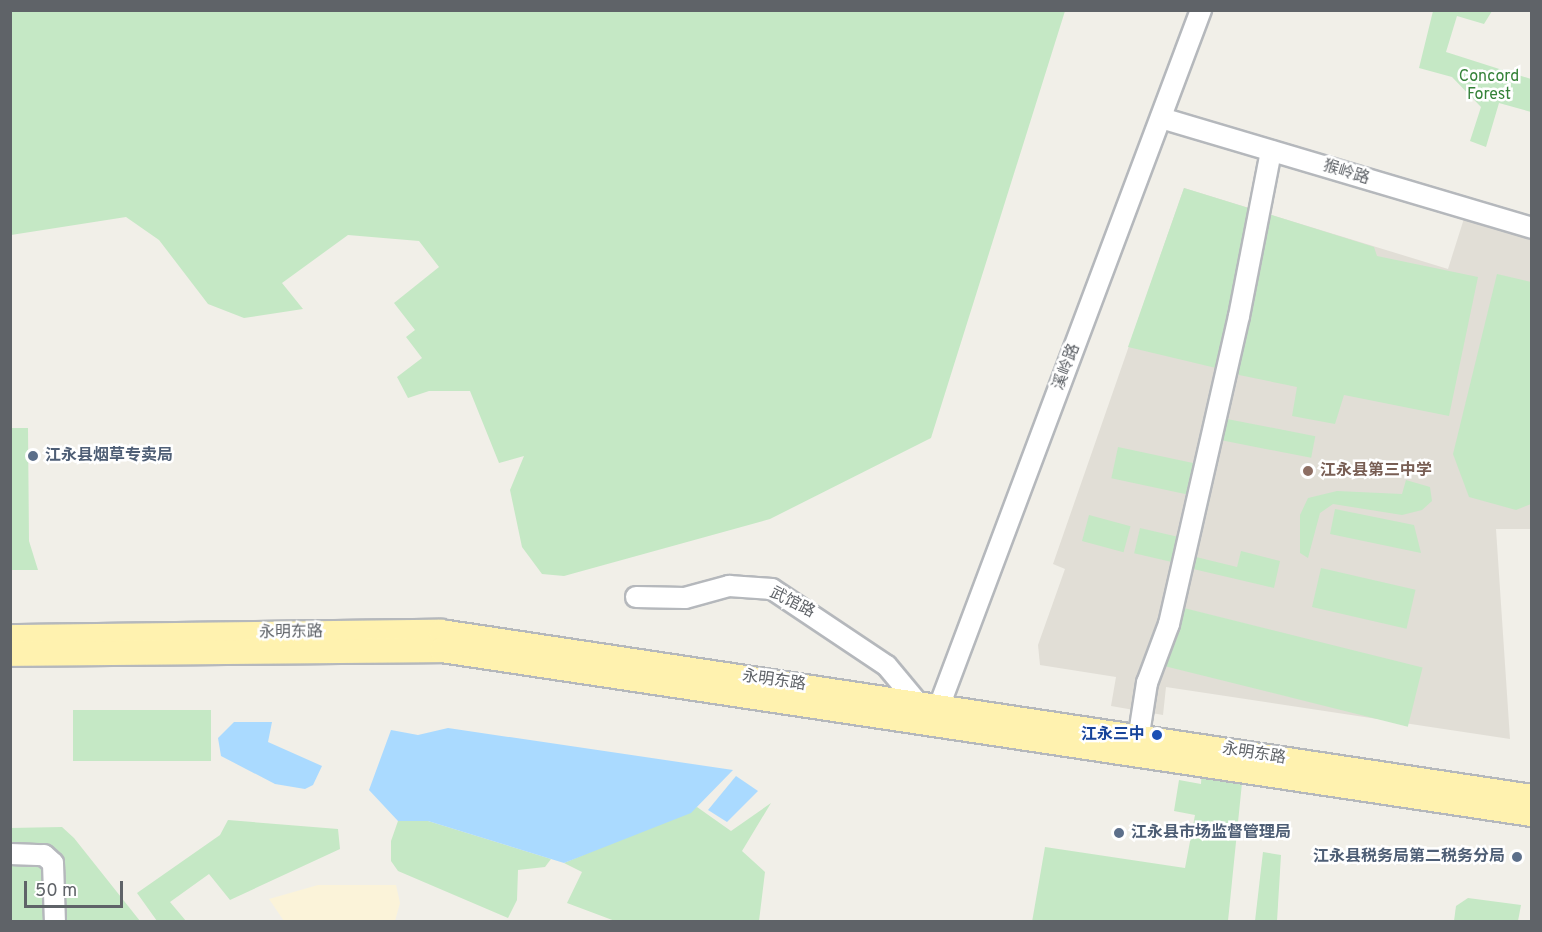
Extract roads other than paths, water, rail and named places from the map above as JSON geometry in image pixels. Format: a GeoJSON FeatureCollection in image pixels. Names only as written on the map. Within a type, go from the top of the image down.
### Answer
{"type":"FeatureCollection","features":[{"type":"Feature","properties":{"kind":"main road","name":"永明东路"},"geometry":{"type":"LineString","coordinates":[[10,637],[441,632],[930,710],[1532,814]]}},
{"type":"Feature","properties":{"kind":"main road","name":"永明东路"},"geometry":{"type":"LineString","coordinates":[[10,654],[442,650],[930,710]]}},
{"type":"Feature","properties":{"kind":"main road","name":"永明东路"},"geometry":{"type":"LineString","coordinates":[[1137,746],[1532,797]]}},
{"type":"Feature","properties":{"kind":"street","name":"溪岭路"},"geometry":{"type":"LineString","coordinates":[[930,710],[1201,10]]}},
{"type":"Feature","properties":{"kind":"street","name":"猴岭路"},"geometry":{"type":"LineString","coordinates":[[1161,118],[1532,228]]}},
{"type":"Feature","properties":{"kind":"street"},"geometry":{"type":"LineString","coordinates":[[1137,746],[1147,683],[1169,624],[1239,316],[1271,151]]}},
{"type":"Feature","properties":{"kind":"street","name":"武馆路"},"geometry":{"type":"LineString","coordinates":[[636,597],[685,598],[729,586],[772,589],[887,666],[930,710]]}},
{"type":"Feature","properties":{"kind":"street"},"geometry":{"type":"LineString","coordinates":[[10,854],[44,855],[53,863],[55,921]]}},
{"type":"Feature","properties":{"kind":"water"},"geometry":{"type":"Polygon","coordinates":[[[234,722],[272,722],[268,742],[322,766],[313,785],[305,789],[275,784],[221,756],[218,738],[234,722]]]}},
{"type":"Feature","properties":{"kind":"water"},"geometry":{"type":"Polygon","coordinates":[[[448,728],[733,770],[691,813],[564,863],[428,821],[398,821],[369,790],[391,730],[418,735],[448,728]]]}},
{"type":"Feature","properties":{"kind":"water"},"geometry":{"type":"Polygon","coordinates":[[[736,776],[758,791],[727,822],[708,810],[736,776]]]}},
{"type":"Feature","properties":{"kind":"place","name":"江永县烟草专卖局"},"geometry":{"type":"Point","coordinates":[33,456]}},
{"type":"Feature","properties":{"kind":"place","name":"江永县第三中学"},"geometry":{"type":"Point","coordinates":[1308,471]}},
{"type":"Feature","properties":{"kind":"place","name":"江永三中"},"geometry":{"type":"Point","coordinates":[1157,735]}},
{"type":"Feature","properties":{"kind":"place","name":"江永县市场监督管理局"},"geometry":{"type":"Point","coordinates":[1119,833]}},
{"type":"Feature","properties":{"kind":"place","name":"江永县税务局第二税务分局"},"geometry":{"type":"Point","coordinates":[1517,857]}},
{"type":"Feature","properties":{"kind":"park label","name":"Concord Forest"},"geometry":{"type":"Point","coordinates":[1489,86]}}]}
